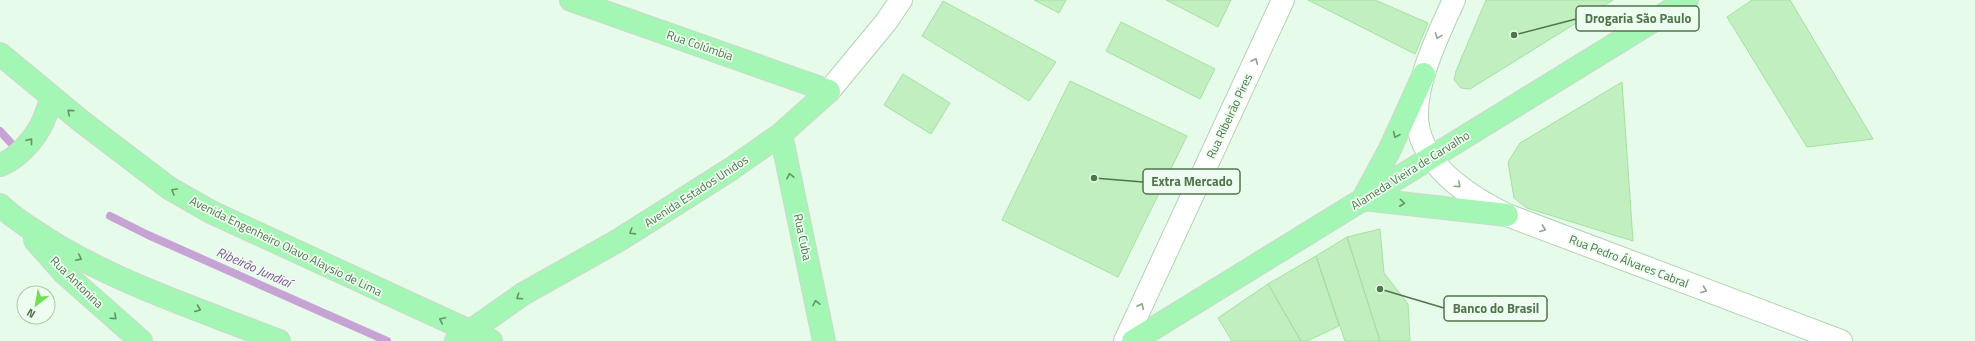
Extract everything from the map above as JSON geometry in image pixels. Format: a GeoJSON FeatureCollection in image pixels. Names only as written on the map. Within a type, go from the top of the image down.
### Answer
{"type":"FeatureCollection","features":[{"type":"Feature","properties":{"kind":"main road","name":"Rua Colúmbia"},"geometry":{"type":"LineString","coordinates":[[571,0],[829,90]]}},
{"type":"Feature","properties":{"kind":"main road","name":"Alameda Vieira de Carvalho"},"geometry":{"type":"LineString","coordinates":[[1133,341],[1687,0]]}},
{"type":"Feature","properties":{"kind":"main road","name":"Avenida Engenheiro Olavo Alaysio de Lima"},"geometry":{"type":"LineString","coordinates":[[0,54],[81,121],[169,188],[211,212],[462,336],[490,341]]}},
{"type":"Feature","properties":{"kind":"main road"},"geometry":{"type":"LineString","coordinates":[[1424,74],[1390,149],[1363,199],[1507,215]]}},
{"type":"Feature","properties":{"kind":"main road","name":"Avenida Estados Unidos"},"geometry":{"type":"LineString","coordinates":[[462,336],[523,294],[619,240],[725,174],[781,134],[829,90]]}},
{"type":"Feature","properties":{"kind":"main road"},"geometry":{"type":"LineString","coordinates":[[0,165],[8,162],[23,150],[39,129],[52,96]]}},
{"type":"Feature","properties":{"kind":"main road","name":"Rua Cuba"},"geometry":{"type":"LineString","coordinates":[[781,134],[824,341]]}},
{"type":"Feature","properties":{"kind":"main road"},"geometry":{"type":"LineString","coordinates":[[0,205],[17,220],[68,252],[129,282],[279,341]]}},
{"type":"Feature","properties":{"kind":"main road","name":"Rua Antonina"},"geometry":{"type":"LineString","coordinates":[[17,220],[64,273],[141,341]]}},
{"type":"Feature","properties":{"kind":"street","name":"Avenida Estados Unidos"},"geometry":{"type":"LineString","coordinates":[[829,90],[886,22],[901,0]]}},
{"type":"Feature","properties":{"kind":"street","name":"Rua Ribeirão Pires"},"geometry":{"type":"LineString","coordinates":[[1125,341],[1283,0]]}},
{"type":"Feature","properties":{"kind":"street","name":"Rua Pedro Álvares Cabral"},"geometry":{"type":"LineString","coordinates":[[1454,0],[1424,74],[1418,106],[1419,131],[1431,158],[1464,191],[1485,205],[1507,215],[1841,341]]}},
{"type":"Feature","properties":{"kind":"building"},"geometry":{"type":"Polygon","coordinates":[[[1034,0],[1066,0],[1059,13],[1034,0]]]}},
{"type":"Feature","properties":{"kind":"building"},"geometry":{"type":"Polygon","coordinates":[[[1166,0],[1231,0],[1218,27],[1166,0]]]}},
{"type":"Feature","properties":{"kind":"building"},"geometry":{"type":"Polygon","coordinates":[[[1308,0],[1375,0],[1428,23],[1415,54],[1308,0]]]}},
{"type":"Feature","properties":{"kind":"building"},"geometry":{"type":"Polygon","coordinates":[[[1486,0],[1613,0],[1470,89],[1461,88],[1454,80],[1456,71],[1486,0]]]}},
{"type":"Feature","properties":{"kind":"building"},"geometry":{"type":"Polygon","coordinates":[[[1752,0],[1790,0],[1873,139],[1807,147],[1727,17],[1752,0]]]}},
{"type":"Feature","properties":{"kind":"building"},"geometry":{"type":"Polygon","coordinates":[[[943,1],[1056,62],[1029,101],[922,36],[943,1]]]}},
{"type":"Feature","properties":{"kind":"building"},"geometry":{"type":"Polygon","coordinates":[[[1121,22],[1215,69],[1200,99],[1106,51],[1121,22]]]}},
{"type":"Feature","properties":{"kind":"building"},"geometry":{"type":"Polygon","coordinates":[[[903,74],[950,103],[931,134],[884,105],[903,74]]]}},
{"type":"Feature","properties":{"kind":"building"},"geometry":{"type":"Polygon","coordinates":[[[1070,81],[1187,136],[1118,277],[1002,220],[1070,81]]]}},
{"type":"Feature","properties":{"kind":"building"},"geometry":{"type":"Polygon","coordinates":[[[1622,82],[1633,241],[1527,208],[1514,198],[1508,162],[1520,143],[1622,82]]]}},
{"type":"Feature","properties":{"kind":"building"},"geometry":{"type":"Polygon","coordinates":[[[1380,229],[1384,273],[1408,304],[1410,341],[1380,341],[1347,237],[1380,229]]]}},
{"type":"Feature","properties":{"kind":"building"},"geometry":{"type":"Polygon","coordinates":[[[1347,237],[1380,341],[1345,341],[1316,256],[1347,237]]]}},
{"type":"Feature","properties":{"kind":"building"},"geometry":{"type":"Polygon","coordinates":[[[1316,256],[1339,326],[1307,341],[1301,341],[1268,284],[1316,256]]]}},
{"type":"Feature","properties":{"kind":"building"},"geometry":{"type":"Polygon","coordinates":[[[1268,284],[1301,341],[1232,341],[1218,318],[1268,284]]]}},
{"type":"Feature","properties":{"kind":"waterway","name":"Ribeirão Jundiaí"},"geometry":{"type":"LineString","coordinates":[[0,131],[11,143]]}},
{"type":"Feature","properties":{"kind":"waterway","name":"Ribeirão Jundiaí"},"geometry":{"type":"LineString","coordinates":[[110,216],[148,235],[387,341]]}},
{"type":"Feature","properties":{"kind":"place","name":"Drogaria São Paulo"},"geometry":{"type":"Point","coordinates":[1514,35]}},
{"type":"Feature","properties":{"kind":"place","name":"Extra Mercado"},"geometry":{"type":"Point","coordinates":[1094,178]}},
{"type":"Feature","properties":{"kind":"place","name":"Banco do Brasil"},"geometry":{"type":"Point","coordinates":[1380,289]}}]}
